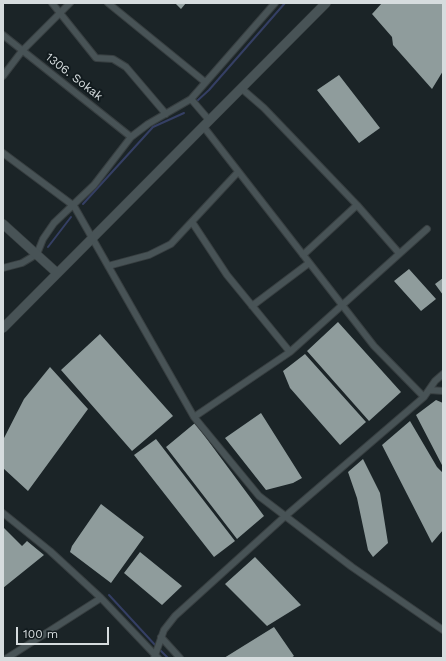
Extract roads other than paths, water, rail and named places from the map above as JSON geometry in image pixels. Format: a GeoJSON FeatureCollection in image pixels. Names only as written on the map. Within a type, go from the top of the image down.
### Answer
{"type":"FeatureCollection","features":[{"type":"Feature","properties":{"kind":"street"},"geometry":{"type":"LineString","coordinates":[[52,3],[96,58],[113,59],[126,67],[166,114]]}},
{"type":"Feature","properties":{"kind":"street"},"geometry":{"type":"LineString","coordinates":[[3,76],[22,51],[70,3]]}},
{"type":"Feature","properties":{"kind":"street"},"geometry":{"type":"LineString","coordinates":[[108,3],[204,82]]}},
{"type":"Feature","properties":{"kind":"street"},"geometry":{"type":"LineString","coordinates":[[3,268],[22,263],[37,254],[43,238],[54,223],[74,206],[94,185],[131,137],[166,114],[191,100],[204,82],[275,3]]}},
{"type":"Feature","properties":{"kind":"street"},"geometry":{"type":"LineString","coordinates":[[3,328],[326,3]]}},
{"type":"Feature","properties":{"kind":"street","name":"1306. Sokak"},"geometry":{"type":"LineString","coordinates":[[3,35],[131,137]]}},
{"type":"Feature","properties":{"kind":"street"},"geometry":{"type":"LineString","coordinates":[[242,88],[264,108],[357,205],[399,253]]}},
{"type":"Feature","properties":{"kind":"street"},"geometry":{"type":"LineString","coordinates":[[191,100],[238,172],[342,306],[374,346],[424,398]]}},
{"type":"Feature","properties":{"kind":"street"},"geometry":{"type":"LineString","coordinates":[[3,153],[74,206],[194,417],[256,492],[284,517],[443,630]]}},
{"type":"Feature","properties":{"kind":"street"},"geometry":{"type":"LineString","coordinates":[[108,266],[149,255],[171,244],[238,172]]}},
{"type":"Feature","properties":{"kind":"street"},"geometry":{"type":"LineString","coordinates":[[303,255],[357,205]]}},
{"type":"Feature","properties":{"kind":"street"},"geometry":{"type":"LineString","coordinates":[[192,222],[227,275],[290,352]]}},
{"type":"Feature","properties":{"kind":"street"},"geometry":{"type":"LineString","coordinates":[[3,224],[58,273]]}},
{"type":"Feature","properties":{"kind":"street"},"geometry":{"type":"LineString","coordinates":[[194,417],[290,352],[427,229]]}},
{"type":"Feature","properties":{"kind":"street"},"geometry":{"type":"LineString","coordinates":[[252,306],[309,262]]}},
{"type":"Feature","properties":{"kind":"street"},"geometry":{"type":"LineString","coordinates":[[156,657],[161,637],[175,616],[284,517],[424,398],[435,381],[443,374]]}},
{"type":"Feature","properties":{"kind":"street"},"geometry":{"type":"LineString","coordinates":[[430,390],[443,391]]}},
{"type":"Feature","properties":{"kind":"street"},"geometry":{"type":"LineString","coordinates":[[3,513],[50,551],[101,598],[156,657]]}},
{"type":"Feature","properties":{"kind":"street"},"geometry":{"type":"LineString","coordinates":[[7,658],[101,598]]}},
{"type":"Feature","properties":{"kind":"street"},"geometry":{"type":"LineString","coordinates":[[161,637],[180,658]]}},
{"type":"Feature","properties":{"kind":"waterway"},"geometry":{"type":"LineString","coordinates":[[197,101],[209,90],[285,3]]}},
{"type":"Feature","properties":{"kind":"waterway"},"geometry":{"type":"LineString","coordinates":[[83,204],[153,127],[184,113]]}},
{"type":"Feature","properties":{"kind":"waterway"},"geometry":{"type":"LineString","coordinates":[[48,247],[71,217]]}},
{"type":"Feature","properties":{"kind":"waterway"},"geometry":{"type":"LineString","coordinates":[[109,595],[156,646]]}},
{"type":"Feature","properties":{"kind":"waterway"},"geometry":{"type":"LineString","coordinates":[[159,649],[168,658]]}}]}
